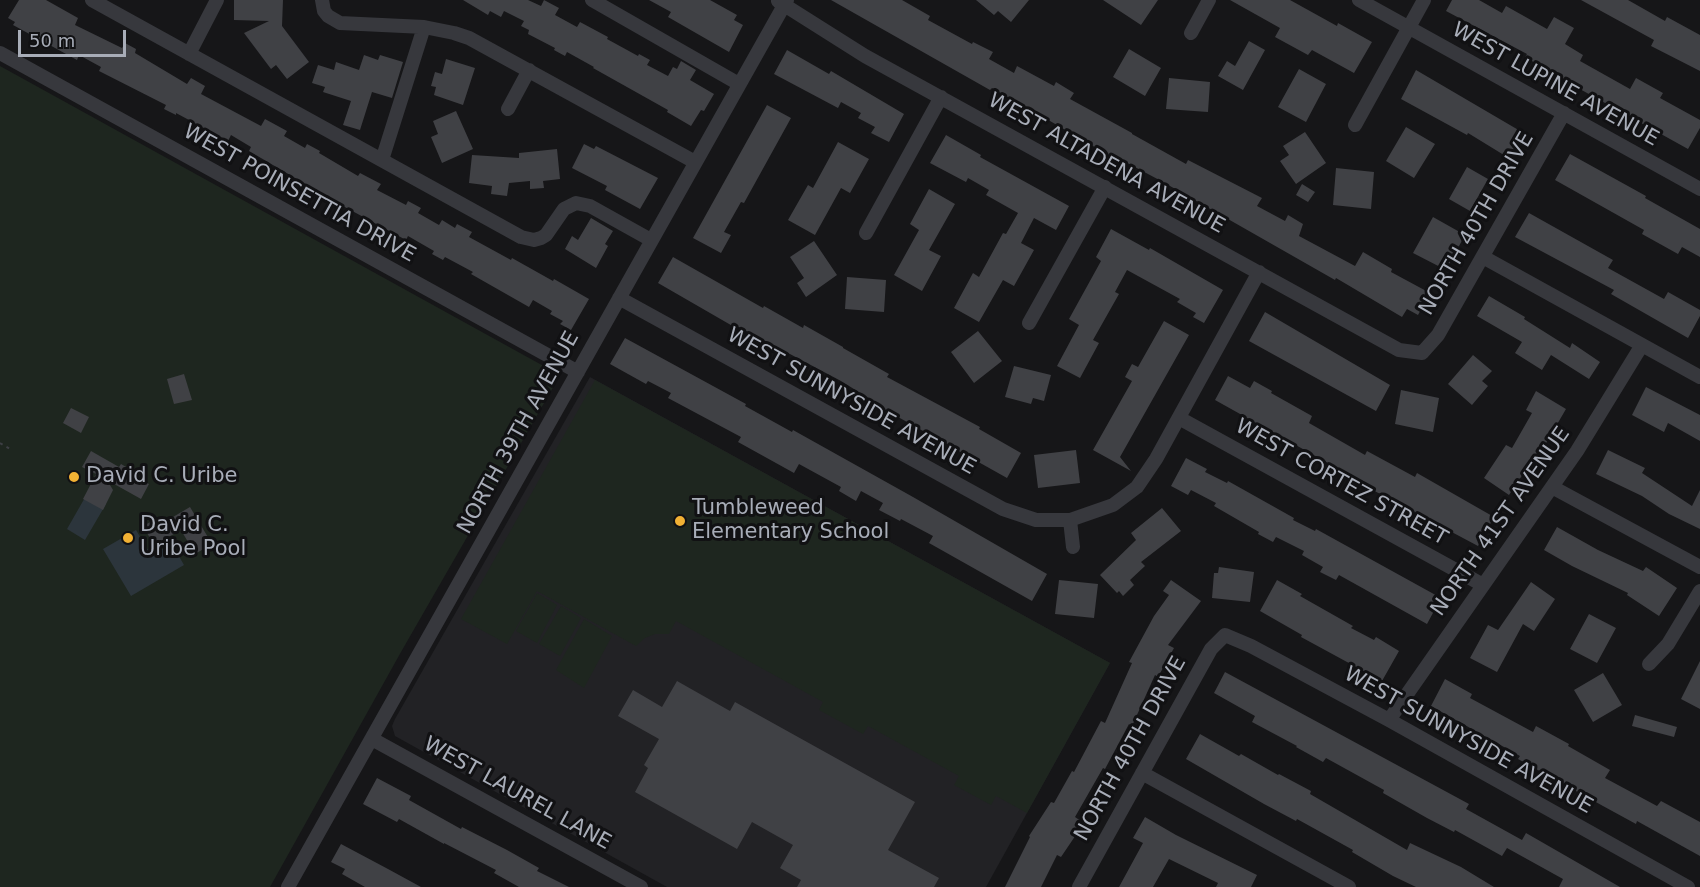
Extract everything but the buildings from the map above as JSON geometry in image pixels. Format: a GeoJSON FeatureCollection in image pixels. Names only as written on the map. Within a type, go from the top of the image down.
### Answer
{"type":"FeatureCollection","features":[{"type":"Feature","properties":{"kind":"street"},"geometry":{"type":"LineString","coordinates":[[92,0],[527,239],[541,238],[546,235],[564,208],[576,203],[590,206],[651,240]]}},
{"type":"Feature","properties":{"kind":"street"},"geometry":{"type":"LineString","coordinates":[[189,54],[217,0]]}},
{"type":"Feature","properties":{"kind":"street"},"geometry":{"type":"LineString","coordinates":[[322,0],[324,11],[328,16],[346,24],[424,27],[469,38],[695,162]]}},
{"type":"Feature","properties":{"kind":"street"},"geometry":{"type":"LineString","coordinates":[[592,0],[739,84]]}},
{"type":"Feature","properties":{"kind":"street"},"geometry":{"type":"LineString","coordinates":[[1191,33],[1209,0]]}},
{"type":"Feature","properties":{"kind":"street","name":"WEST LUPINE AVENUE"},"geometry":{"type":"LineString","coordinates":[[1359,0],[1700,189]]}},
{"type":"Feature","properties":{"kind":"street"},"geometry":{"type":"LineString","coordinates":[[1355,125],[1424,0]]}},
{"type":"Feature","properties":{"kind":"street","name":"NORTH 39TH AVENUE"},"geometry":{"type":"LineString","coordinates":[[293,886],[372,739],[739,84],[782,2]]}},
{"type":"Feature","properties":{"kind":"street","name":"WEST ALTADENA AVENUE"},"geometry":{"type":"LineString","coordinates":[[782,2],[847,46],[1400,350],[1422,353]]}},
{"type":"Feature","properties":{"kind":"street"},"geometry":{"type":"LineString","coordinates":[[382,160],[424,27]]}},
{"type":"Feature","properties":{"kind":"street","name":"WEST POINSETTIA DRIVE"},"geometry":{"type":"LineString","coordinates":[[0,53],[578,372]]}},
{"type":"Feature","properties":{"kind":"street"},"geometry":{"type":"LineString","coordinates":[[508,109],[529,70]]}},
{"type":"Feature","properties":{"kind":"street"},"geometry":{"type":"LineString","coordinates":[[866,233],[941,97]]}},
{"type":"Feature","properties":{"kind":"street","name":"NORTH 40TH DRIVE"},"geometry":{"type":"LineString","coordinates":[[1422,353],[1438,335],[1564,113]]}},
{"type":"Feature","properties":{"kind":"street"},"geometry":{"type":"LineString","coordinates":[[1029,323],[1104,187]]}},
{"type":"Feature","properties":{"kind":"street"},"geometry":{"type":"LineString","coordinates":[[1483,257],[1700,377]]}},
{"type":"Feature","properties":{"kind":"street","name":"WEST SUNNYSIDE AVENUE"},"geometry":{"type":"LineString","coordinates":[[618,298],[1003,509],[1036,520],[1070,520],[1113,505],[1137,487],[1156,459],[1259,272]]}},
{"type":"Feature","properties":{"kind":"street","name":"NORTH 41ST AVENUE"},"geometry":{"type":"LineString","coordinates":[[1389,720],[1552,487],[1595,423],[1642,345]]}},
{"type":"Feature","properties":{"kind":"street","name":"WEST CORTEZ STREET"},"geometry":{"type":"LineString","coordinates":[[1179,418],[1483,585]]}},
{"type":"Feature","properties":{"kind":"street"},"geometry":{"type":"LineString","coordinates":[[1552,487],[1700,567]]}},
{"type":"Feature","properties":{"kind":"street"},"geometry":{"type":"LineString","coordinates":[[1070,520],[1073,547]]}},
{"type":"Feature","properties":{"kind":"street"},"geometry":{"type":"LineString","coordinates":[[1649,664],[1668,644],[1700,591]]}},
{"type":"Feature","properties":{"kind":"street","name":"NORTH 40TH DRIVE"},"geometry":{"type":"LineString","coordinates":[[1079,887],[1211,649],[1225,635]]}},
{"type":"Feature","properties":{"kind":"street","name":"WEST SUNNYSIDE AVENUE"},"geometry":{"type":"LineString","coordinates":[[1225,635],[1251,646],[1389,720],[1683,886]]}},
{"type":"Feature","properties":{"kind":"street","name":"WEST LAUREL LANE"},"geometry":{"type":"LineString","coordinates":[[372,739],[641,887]]}},
{"type":"Feature","properties":{"kind":"street"},"geometry":{"type":"LineString","coordinates":[[1142,773],[1349,887]]}},
{"type":"Feature","properties":{"kind":"path"},"geometry":{"type":"LineString","coordinates":[[0,443],[12,450]]}},
{"type":"Feature","properties":{"kind":"shaded area"},"geometry":{"type":"Polygon","coordinates":[[[0,66],[549,369],[556,380],[270,887],[0,887],[0,66]]]}},
{"type":"Feature","properties":{"kind":"shaded area","name":"Tumbleweed Elementary School"},"geometry":{"type":"Polygon","coordinates":[[[590,377],[1110,663],[986,887],[667,887],[395,736],[392,726],[395,719],[590,377]]]}},
{"type":"Feature","properties":{"kind":"shaded area"},"geometry":{"type":"Polygon","coordinates":[[[595,380],[1110,663],[1027,813],[996,796],[991,805],[954,785],[959,776],[868,726],[863,734],[819,710],[823,702],[676,621],[669,634],[655,634],[645,638],[636,646],[537,591],[507,644],[461,619],[595,380]]]}},
{"type":"Feature","properties":{"kind":"shaded area"},"geometry":{"type":"Polygon","coordinates":[[[87,494],[106,504],[85,540],[67,529],[87,494]]]}},
{"type":"Feature","properties":{"kind":"shaded area"},"geometry":{"type":"Polygon","coordinates":[[[136,530],[151,555],[172,544],[184,565],[131,596],[103,549],[136,530]]]}},
{"type":"Feature","properties":{"kind":"shaded area"},"geometry":{"type":"Polygon","coordinates":[[[537,593],[557,605],[537,643],[516,631],[537,593]]]}},
{"type":"Feature","properties":{"kind":"shaded area"},"geometry":{"type":"Polygon","coordinates":[[[561,606],[581,618],[560,656],[539,644],[561,606]]]}},
{"type":"Feature","properties":{"kind":"shaded area"},"geometry":{"type":"Polygon","coordinates":[[[584,619],[612,636],[584,688],[556,670],[584,619]]]}},
{"type":"Feature","properties":{"kind":"place","name":"David C. Uribe"},"geometry":{"type":"Point","coordinates":[74,477]}},
{"type":"Feature","properties":{"kind":"place","name":"Tumbleweed Elementary School"},"geometry":{"type":"Point","coordinates":[680,521]}},
{"type":"Feature","properties":{"kind":"place","name":"David C. Uribe Pool"},"geometry":{"type":"Point","coordinates":[128,538]}}]}
